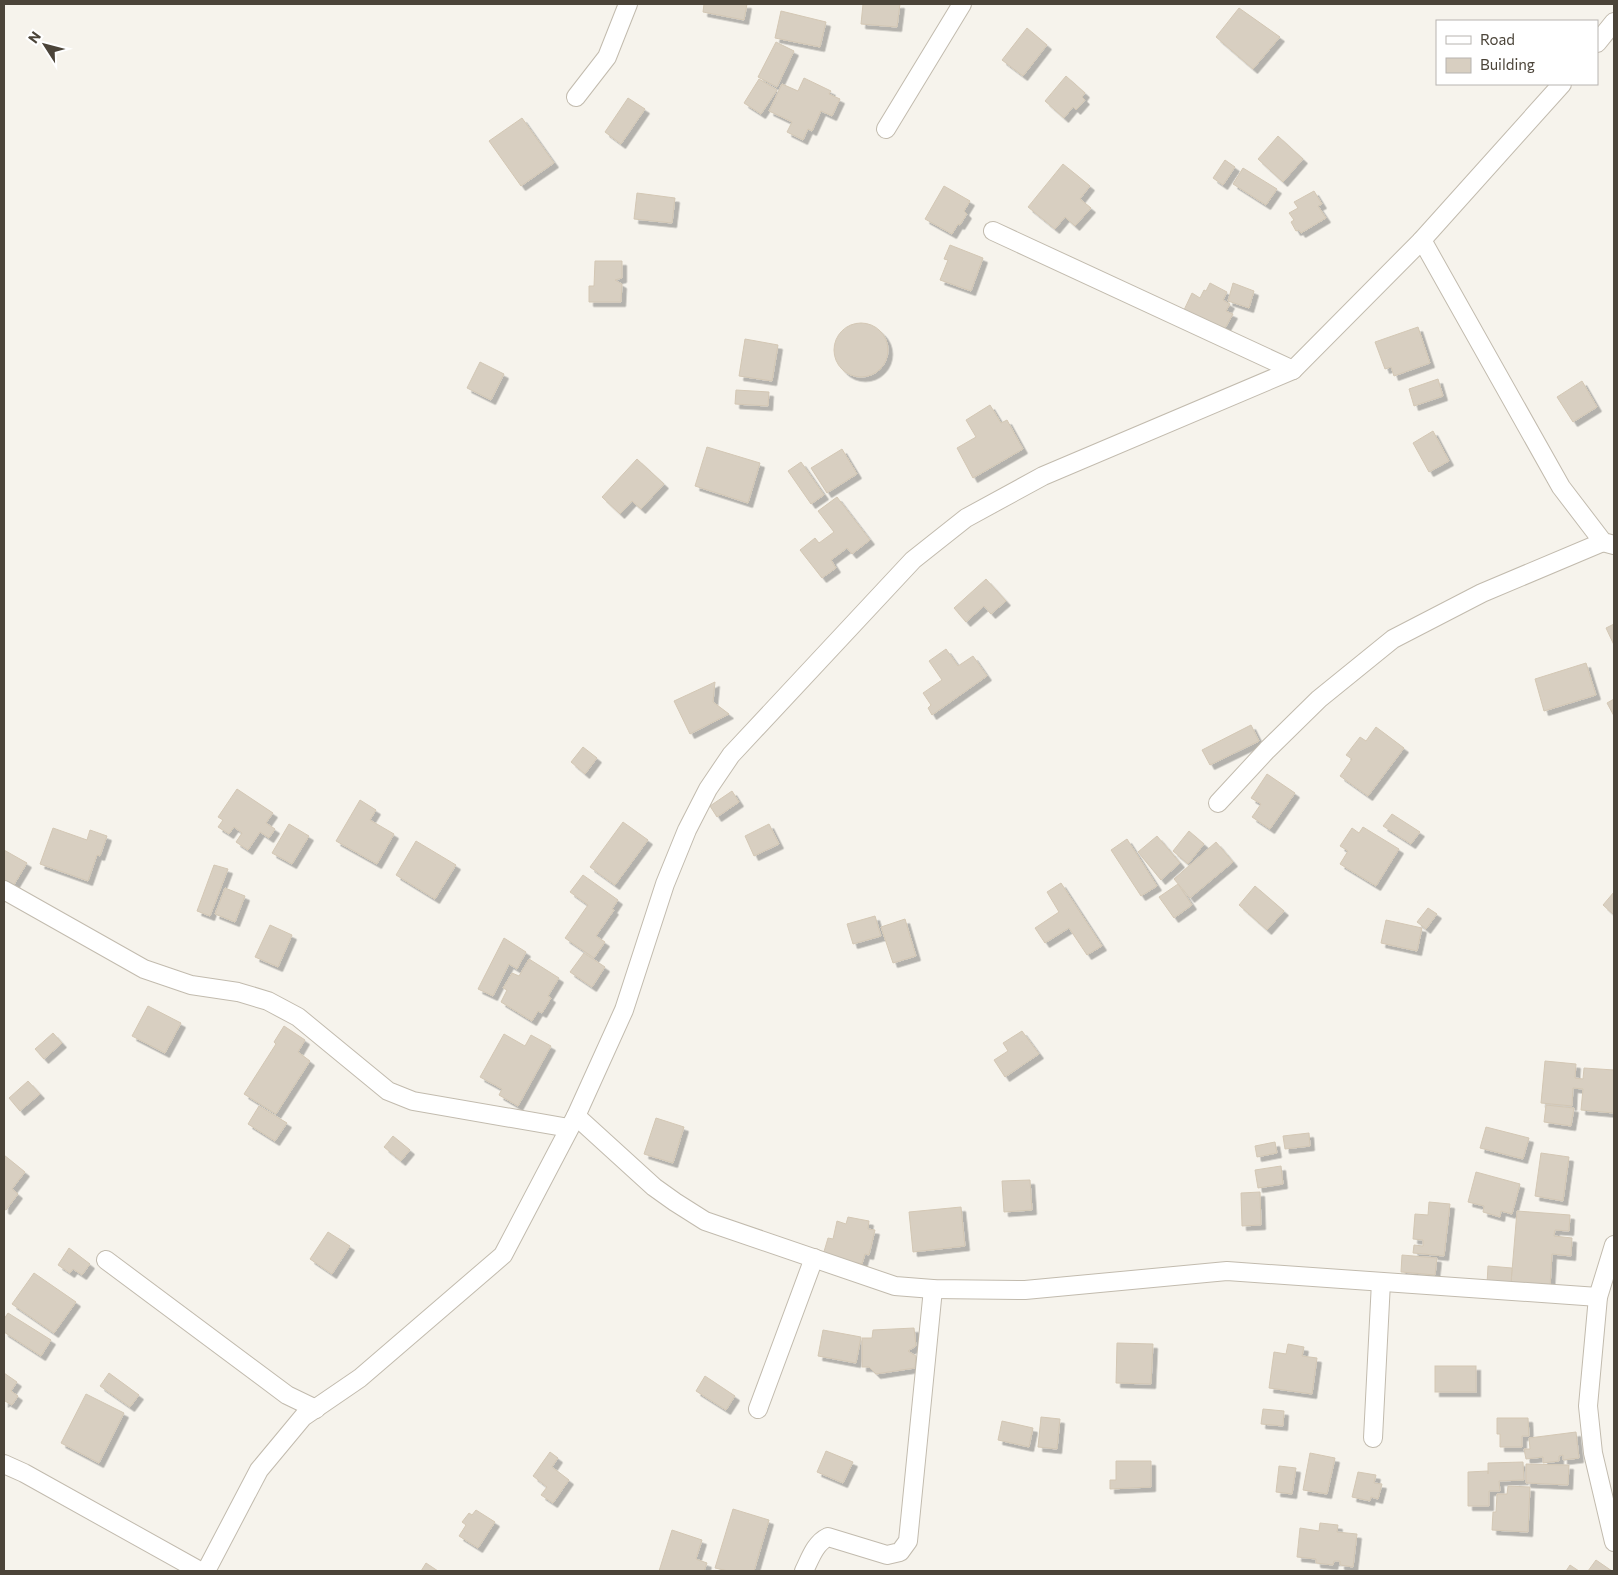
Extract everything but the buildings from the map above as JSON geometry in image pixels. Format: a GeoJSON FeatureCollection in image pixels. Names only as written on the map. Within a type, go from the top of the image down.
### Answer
{"type":"FeatureCollection","features":[{"type":"Feature","properties":{"kind":"street"},"geometry":{"type":"LineString","coordinates":[[576,97],[607,56],[628,4]]}},
{"type":"Feature","properties":{"kind":"street"},"geometry":{"type":"LineString","coordinates":[[886,129],[962,4]]}},
{"type":"Feature","properties":{"kind":"street"},"geometry":{"type":"LineString","coordinates":[[1598,42],[1614,22]]}},
{"type":"Feature","properties":{"kind":"street"},"geometry":{"type":"LineString","coordinates":[[206,1571],[259,1470],[304,1417],[360,1378],[503,1255],[573,1122],[624,1010],[665,884],[683,839],[708,789],[731,756],[913,560],[966,518],[1043,476],[1293,370],[1422,240],[1561,85]]}},
{"type":"Feature","properties":{"kind":"street"},"geometry":{"type":"LineString","coordinates":[[993,232],[1293,370]]}},
{"type":"Feature","properties":{"kind":"street"},"geometry":{"type":"LineString","coordinates":[[1218,803],[1267,750],[1319,699],[1393,639],[1482,593],[1608,544],[1560,487],[1422,240]]}},
{"type":"Feature","properties":{"kind":"street"},"geometry":{"type":"LineString","coordinates":[[4,890],[144,969],[191,984],[238,992],[268,1001],[298,1017],[388,1091],[413,1101],[573,1122],[675,1202],[705,1221],[895,1286],[933,1289],[1025,1290],[1227,1271],[1598,1297]]}},
{"type":"Feature","properties":{"kind":"street"},"geometry":{"type":"LineString","coordinates":[[1614,1245],[1598,1297],[1588,1406],[1593,1452],[1614,1542]]}},
{"type":"Feature","properties":{"kind":"street"},"geometry":{"type":"LineString","coordinates":[[758,1409],[814,1258]]}},
{"type":"Feature","properties":{"kind":"street"},"geometry":{"type":"LineString","coordinates":[[106,1260],[287,1395],[316,1409]]}},
{"type":"Feature","properties":{"kind":"street"},"geometry":{"type":"LineString","coordinates":[[1373,1438],[1381,1282]]}},
{"type":"Feature","properties":{"kind":"street"},"geometry":{"type":"LineString","coordinates":[[804,1571],[817,1546],[828,1537],[887,1555],[900,1552],[908,1542],[933,1289]]}},
{"type":"Feature","properties":{"kind":"street"},"geometry":{"type":"LineString","coordinates":[[4,1464],[24,1473],[200,1571]]}}]}
